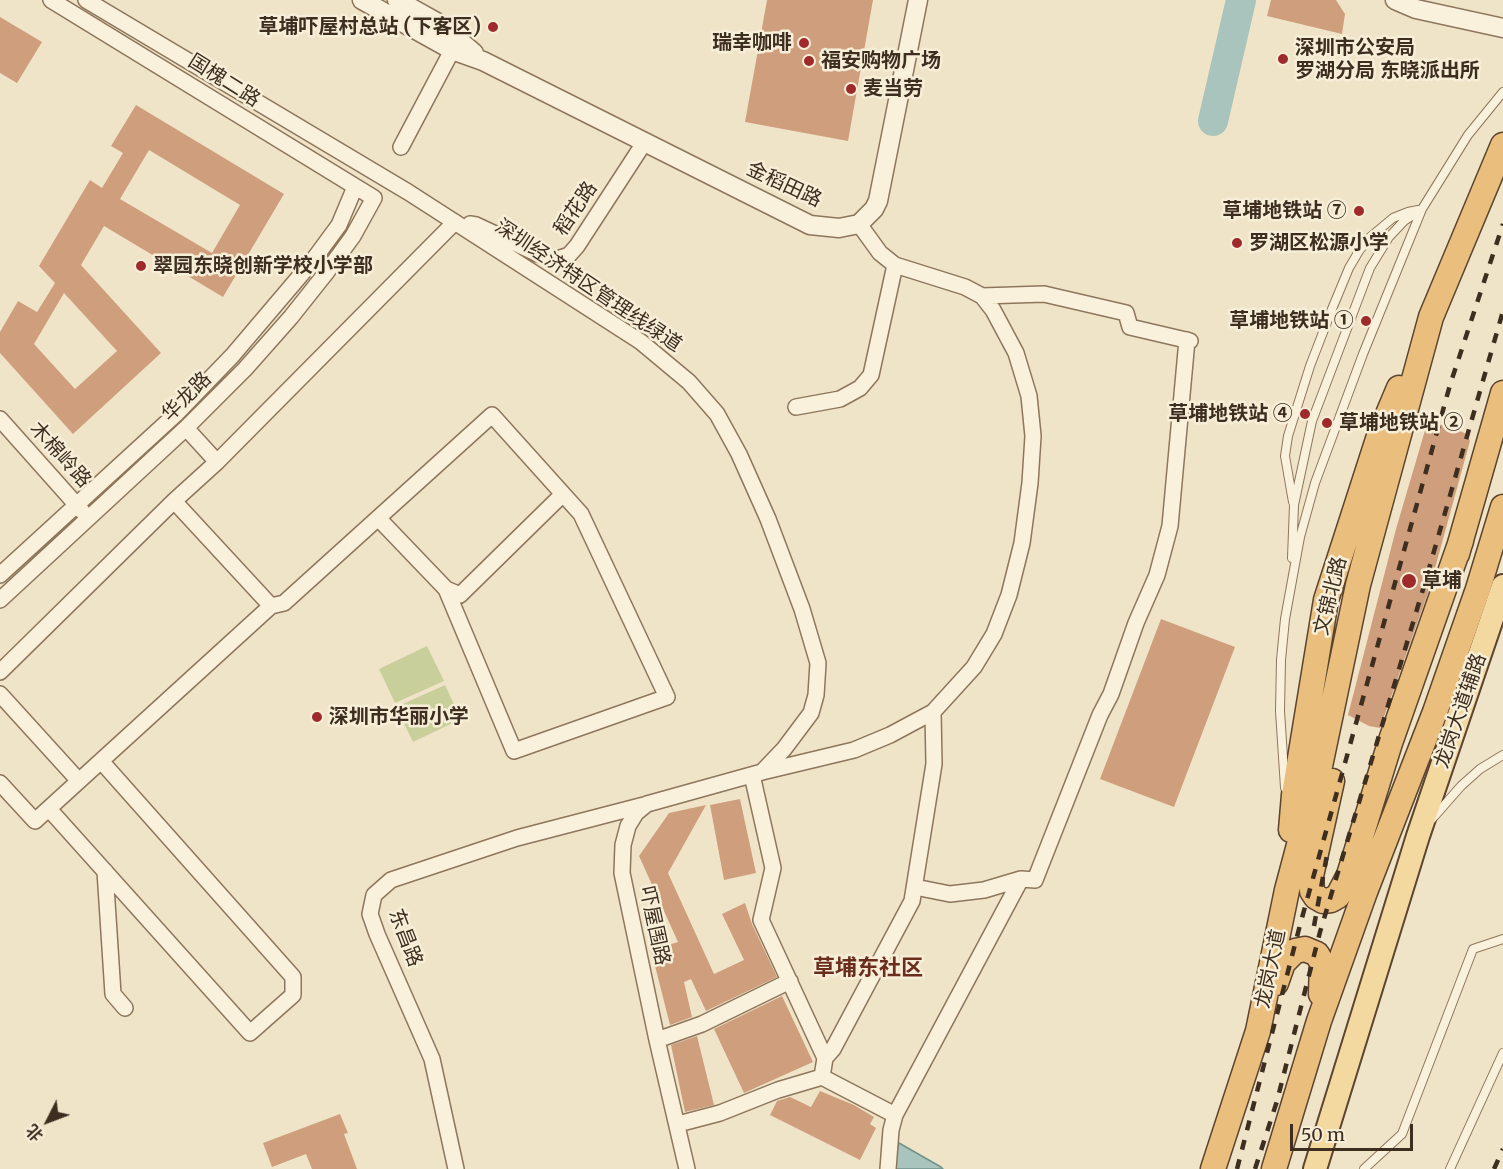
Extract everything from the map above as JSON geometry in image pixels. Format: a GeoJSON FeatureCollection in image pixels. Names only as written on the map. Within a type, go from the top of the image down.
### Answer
{"type":"FeatureCollection","features":[{"type":"Feature","properties":{"kind":"highway","name":"文锦北路"},"geometry":{"type":"LineString","coordinates":[[1287,890],[1294,795],[1326,600],[1380,433],[1503,145]]}},
{"type":"Feature","properties":{"kind":"highway","name":"文锦北路"},"geometry":{"type":"LineString","coordinates":[[1320,766],[1341,657],[1431,317]]}},
{"type":"Feature","properties":{"kind":"highway"},"geometry":{"type":"LineString","coordinates":[[1365,892],[1503,393]]}},
{"type":"Feature","properties":{"kind":"highway"},"geometry":{"type":"LineString","coordinates":[[1274,1169],[1318,1021],[1435,712],[1478,589],[1503,507]]}},
{"type":"Feature","properties":{"kind":"highway"},"geometry":{"type":"LineString","coordinates":[[1372,533],[1351,689],[1311,876],[1312,891],[1323,901],[1338,896],[1349,875],[1390,743],[1461,541]]}},
{"type":"Feature","properties":{"kind":"highway","name":"龙岗大道"},"geometry":{"type":"LineString","coordinates":[[1213,1169],[1258,1031],[1287,890],[1320,766]]}},
{"type":"Feature","properties":{"kind":"highway"},"geometry":{"type":"LineString","coordinates":[[1258,1031],[1283,963],[1295,951],[1305,949],[1317,954],[1322,963],[1318,1021]]}},
{"type":"Feature","properties":{"kind":"main road","name":"龙岗大道辅路"},"geometry":{"type":"LineString","coordinates":[[1418,836],[1503,586]]}},
{"type":"Feature","properties":{"kind":"main road"},"geometry":{"type":"LineString","coordinates":[[1315,1169],[1418,836]]}},
{"type":"Feature","properties":{"kind":"street","name":"国槐二路"},"geometry":{"type":"LineString","coordinates":[[51,0],[374,198]]}},
{"type":"Feature","properties":{"kind":"street"},"geometry":{"type":"LineString","coordinates":[[86,0],[156,43],[147,58]]}},
{"type":"Feature","properties":{"kind":"street","name":"金稻田路"},"geometry":{"type":"LineString","coordinates":[[362,0],[455,44],[483,61],[810,225],[839,228],[859,224]]}},
{"type":"Feature","properties":{"kind":"street","name":"金稻田路"},"geometry":{"type":"LineString","coordinates":[[397,0],[440,24],[455,44]]}},
{"type":"Feature","properties":{"kind":"street"},"geometry":{"type":"LineString","coordinates":[[647,804],[854,750],[890,735],[933,712],[974,667],[994,634],[1009,595],[1022,543],[1030,483],[1033,436],[1029,396],[1016,353],[993,310],[982,296],[965,287],[895,265],[880,253],[859,224],[874,209],[878,201],[918,0]]}},
{"type":"Feature","properties":{"kind":"street"},"geometry":{"type":"LineString","coordinates":[[1395,0],[1416,9],[1503,28]]}},
{"type":"Feature","properties":{"kind":"street","name":"深圳经济特区管理线绿道"},"geometry":{"type":"LineString","coordinates":[[156,43],[408,192],[641,342],[689,382],[717,414],[739,454],[768,519],[802,609],[818,663],[816,695],[811,713],[784,749],[757,774]]}},
{"type":"Feature","properties":{"kind":"street"},"geometry":{"type":"LineString","coordinates":[[401,147],[455,44]]}},
{"type":"Feature","properties":{"kind":"street","name":"稻花路"},"geometry":{"type":"LineString","coordinates":[[455,222],[476,225],[538,254],[557,259],[569,255],[644,143]]}},
{"type":"Feature","properties":{"kind":"street","name":"华龙路"},"geometry":{"type":"LineString","coordinates":[[0,575],[176,414],[239,348],[282,299],[339,225],[355,188]]}},
{"type":"Feature","properties":{"kind":"street","name":"华龙路"},"geometry":{"type":"LineString","coordinates":[[0,600],[186,429],[245,369],[291,317],[353,236],[374,198]]}},
{"type":"Feature","properties":{"kind":"street"},"geometry":{"type":"LineString","coordinates":[[0,672],[174,501],[217,462],[455,222]]}},
{"type":"Feature","properties":{"kind":"street"},"geometry":{"type":"LineString","coordinates":[[796,407],[840,399],[860,388],[871,375],[895,265]]}},
{"type":"Feature","properties":{"kind":"street"},"geometry":{"type":"LineString","coordinates":[[915,887],[950,894],[984,890],[1021,879],[1035,880],[1157,575],[1170,526],[1188,340],[1130,327],[1126,313],[1044,294],[982,296]]}},
{"type":"Feature","properties":{"kind":"street"},"geometry":{"type":"LineString","coordinates":[[0,783],[35,821],[271,606],[284,603],[378,518],[492,415],[581,514],[667,697],[514,751],[446,589],[378,518]]}},
{"type":"Feature","properties":{"kind":"street","name":"木棉岭路"},"geometry":{"type":"LineString","coordinates":[[0,419],[89,518]]}},
{"type":"Feature","properties":{"kind":"street"},"geometry":{"type":"LineString","coordinates":[[186,429],[217,462]]}},
{"type":"Feature","properties":{"kind":"street"},"geometry":{"type":"LineString","coordinates":[[446,589],[460,595],[563,494]]}},
{"type":"Feature","properties":{"kind":"street"},"geometry":{"type":"LineString","coordinates":[[174,501],[271,606]]}},
{"type":"Feature","properties":{"kind":"street"},"geometry":{"type":"LineString","coordinates":[[0,694],[79,781]]}},
{"type":"Feature","properties":{"kind":"street"},"geometry":{"type":"LineString","coordinates":[[822,1077],[825,1058],[833,1049],[912,902],[934,764],[933,712]]}},
{"type":"Feature","properties":{"kind":"street"},"geometry":{"type":"LineString","coordinates":[[49,809],[250,1033],[293,995],[293,977],[101,761]]}},
{"type":"Feature","properties":{"kind":"street"},"geometry":{"type":"LineString","coordinates":[[757,774],[773,868],[760,920],[825,1058]]}},
{"type":"Feature","properties":{"kind":"street","name":"吓屋围路"},"geometry":{"type":"LineString","coordinates":[[647,804],[636,813],[628,826],[623,846],[622,873],[687,1169]]}},
{"type":"Feature","properties":{"kind":"street","name":"东昌路"},"geometry":{"type":"LineString","coordinates":[[456,1169],[432,1059],[370,914],[374,895],[391,880],[517,838],[647,804]]}},
{"type":"Feature","properties":{"kind":"street"},"geometry":{"type":"LineString","coordinates":[[105,871],[113,994],[125,1008]]}},
{"type":"Feature","properties":{"kind":"street"},"geometry":{"type":"LineString","coordinates":[[888,1169],[891,1130],[895,1115],[1021,879]]}},
{"type":"Feature","properties":{"kind":"street"},"geometry":{"type":"LineString","coordinates":[[657,1040],[702,1024],[790,981]]}},
{"type":"Feature","properties":{"kind":"street"},"geometry":{"type":"LineString","coordinates":[[678,1124],[720,1113],[778,1090],[822,1077],[895,1115]]}},
{"type":"Feature","properties":{"kind":"lane"},"geometry":{"type":"LineString","coordinates":[[1291,577],[1307,509],[1326,451],[1422,209],[1468,135],[1503,92]]}},
{"type":"Feature","properties":{"kind":"lane"},"geometry":{"type":"LineString","coordinates":[[1286,843],[1280,711],[1281,660],[1291,577],[1294,505],[1312,421],[1370,268],[1389,237],[1404,221],[1422,209]]}},
{"type":"Feature","properties":{"kind":"lane"},"geometry":{"type":"LineString","coordinates":[[1294,505],[1285,456],[1288,436],[1310,366],[1349,268],[1359,251],[1380,228],[1393,218],[1422,209]]}},
{"type":"Feature","properties":{"kind":"lane"},"geometry":{"type":"LineString","coordinates":[[1418,836],[1461,786],[1480,769],[1503,755]]}},
{"type":"Feature","properties":{"kind":"lane"},"geometry":{"type":"LineString","coordinates":[[1286,855],[1287,890]]}},
{"type":"Feature","properties":{"kind":"lane"},"geometry":{"type":"LineString","coordinates":[[1364,1169],[1402,1134],[1473,949],[1503,939]]}},
{"type":"Feature","properties":{"kind":"lane"},"geometry":{"type":"LineString","coordinates":[[1450,1169],[1503,1053]]}},
{"type":"Feature","properties":{"kind":"green space"},"geometry":{"type":"Polygon","coordinates":[[[427,646],[444,681],[395,703],[379,669],[427,646]]]}},
{"type":"Feature","properties":{"kind":"green space"},"geometry":{"type":"Polygon","coordinates":[[[445,685],[461,719],[413,742],[396,707],[445,685]]]}},
{"type":"Feature","properties":{"kind":"water"},"geometry":{"type":"Polygon","coordinates":[[[899,1143],[941,1167],[943,1169],[892,1169],[899,1143]]]}},
{"type":"Feature","properties":{"kind":"building","name":"福安购物广场"},"geometry":{"type":"Polygon","coordinates":[[[767,0],[873,0],[848,141],[745,122],[767,0]]]}},
{"type":"Feature","properties":{"kind":"building"},"geometry":{"type":"Polygon","coordinates":[[[1271,0],[1336,0],[1345,14],[1342,34],[1267,16],[1271,0]]]}},
{"type":"Feature","properties":{"kind":"building"},"geometry":{"type":"Polygon","coordinates":[[[0,17],[42,42],[17,83],[0,73],[0,17]]]}},
{"type":"Feature","properties":{"kind":"building"},"geometry":{"type":"Polygon","coordinates":[[[136,105],[284,194],[223,297],[104,226],[81,265],[161,353],[73,434],[0,353],[0,332],[18,301],[37,312],[55,283],[39,266],[90,180],[102,188],[123,153],[111,146],[136,105]],[[149,150],[120,199],[212,253],[240,205],[149,150]],[[64,293],[34,344],[75,389],[117,351],[64,293]]]}},
{"type":"Feature","properties":{"kind":"building"},"geometry":{"type":"Polygon","coordinates":[[[1435,424],[1451,426],[1466,434],[1470,441],[1429,590],[1380,728],[1369,726],[1348,715],[1396,529],[1426,427],[1435,424]]]}},
{"type":"Feature","properties":{"kind":"building"},"geometry":{"type":"Polygon","coordinates":[[[1161,619],[1235,647],[1174,807],[1100,779],[1161,619]]]}},
{"type":"Feature","properties":{"kind":"building"},"geometry":{"type":"Polygon","coordinates":[[[740,799],[756,873],[724,880],[710,805],[740,799]]]}},
{"type":"Feature","properties":{"kind":"building"},"geometry":{"type":"Polygon","coordinates":[[[706,805],[668,873],[714,974],[744,960],[722,914],[745,903],[752,924],[777,977],[706,1011],[691,979],[684,982],[692,1017],[670,1025],[651,950],[678,942],[639,856],[669,813],[706,805]]]}},
{"type":"Feature","properties":{"kind":"building"},"geometry":{"type":"Polygon","coordinates":[[[782,996],[813,1062],[744,1093],[714,1029],[782,996]]]}},
{"type":"Feature","properties":{"kind":"building"},"geometry":{"type":"Polygon","coordinates":[[[697,1036],[714,1105],[685,1112],[671,1045],[697,1036]]]}},
{"type":"Feature","properties":{"kind":"building"},"geometry":{"type":"Polygon","coordinates":[[[820,1091],[854,1105],[874,1117],[870,1124],[876,1128],[860,1160],[770,1115],[777,1101],[790,1097],[811,1107],[820,1091]]]}},
{"type":"Feature","properties":{"kind":"building"},"geometry":{"type":"Polygon","coordinates":[[[340,1114],[348,1133],[344,1134],[357,1169],[312,1169],[306,1154],[272,1167],[263,1143],[340,1114]]]}},
{"type":"Feature","properties":{"kind":"waterway"},"geometry":{"type":"LineString","coordinates":[[1213,121],[1241,0]]}},
{"type":"Feature","properties":{"kind":"railway"},"geometry":{"type":"LineString","coordinates":[[1237,1169],[1300,925],[1450,385],[1503,224]]}},
{"type":"Feature","properties":{"kind":"railway"},"geometry":{"type":"LineString","coordinates":[[1255,1169],[1277,1101],[1320,932],[1424,586],[1503,311]]}},
{"type":"Feature","properties":{"kind":"railway"},"geometry":{"type":"LineString","coordinates":[[1314,926],[1327,855]]}},
{"type":"Feature","properties":{"kind":"railway"},"geometry":{"type":"LineString","coordinates":[[1494,1169],[1503,1149]]}},
{"type":"Feature","properties":{"kind":"place","name":"草埔吓屋村总站 (下客区)"},"geometry":{"type":"Point","coordinates":[493,27]}},
{"type":"Feature","properties":{"kind":"place","name":"瑞幸咖啡"},"geometry":{"type":"Point","coordinates":[804,43]}},
{"type":"Feature","properties":{"kind":"place","name":"深圳市公安局 罗湖分局 东晓派出所"},"geometry":{"type":"Point","coordinates":[1283,59]}},
{"type":"Feature","properties":{"kind":"place","name":"福安购物广场"},"geometry":{"type":"Point","coordinates":[809,61]}},
{"type":"Feature","properties":{"kind":"place","name":"麦当劳"},"geometry":{"type":"Point","coordinates":[851,89]}},
{"type":"Feature","properties":{"kind":"place","name":"草埔地铁站 ⑦"},"geometry":{"type":"Point","coordinates":[1359,211]}},
{"type":"Feature","properties":{"kind":"place","name":"罗湖区松源小学"},"geometry":{"type":"Point","coordinates":[1237,243]}},
{"type":"Feature","properties":{"kind":"place","name":"翠园东晓创新学校小学部"},"geometry":{"type":"Point","coordinates":[141,266]}},
{"type":"Feature","properties":{"kind":"place","name":"草埔地铁站 ①"},"geometry":{"type":"Point","coordinates":[1366,321]}},
{"type":"Feature","properties":{"kind":"place","name":"草埔地铁站 ④"},"geometry":{"type":"Point","coordinates":[1305,414]}},
{"type":"Feature","properties":{"kind":"place","name":"草埔地铁站 ②"},"geometry":{"type":"Point","coordinates":[1327,423]}},
{"type":"Feature","properties":{"kind":"place","name":"草埔"},"geometry":{"type":"Point","coordinates":[1409,581]}},
{"type":"Feature","properties":{"kind":"place","name":"深圳市华丽小学"},"geometry":{"type":"Point","coordinates":[317,717]}},
{"type":"Feature","properties":{"kind":"district","name":"草埔东社区"},"geometry":{"type":"Point","coordinates":[868,969]}}]}
